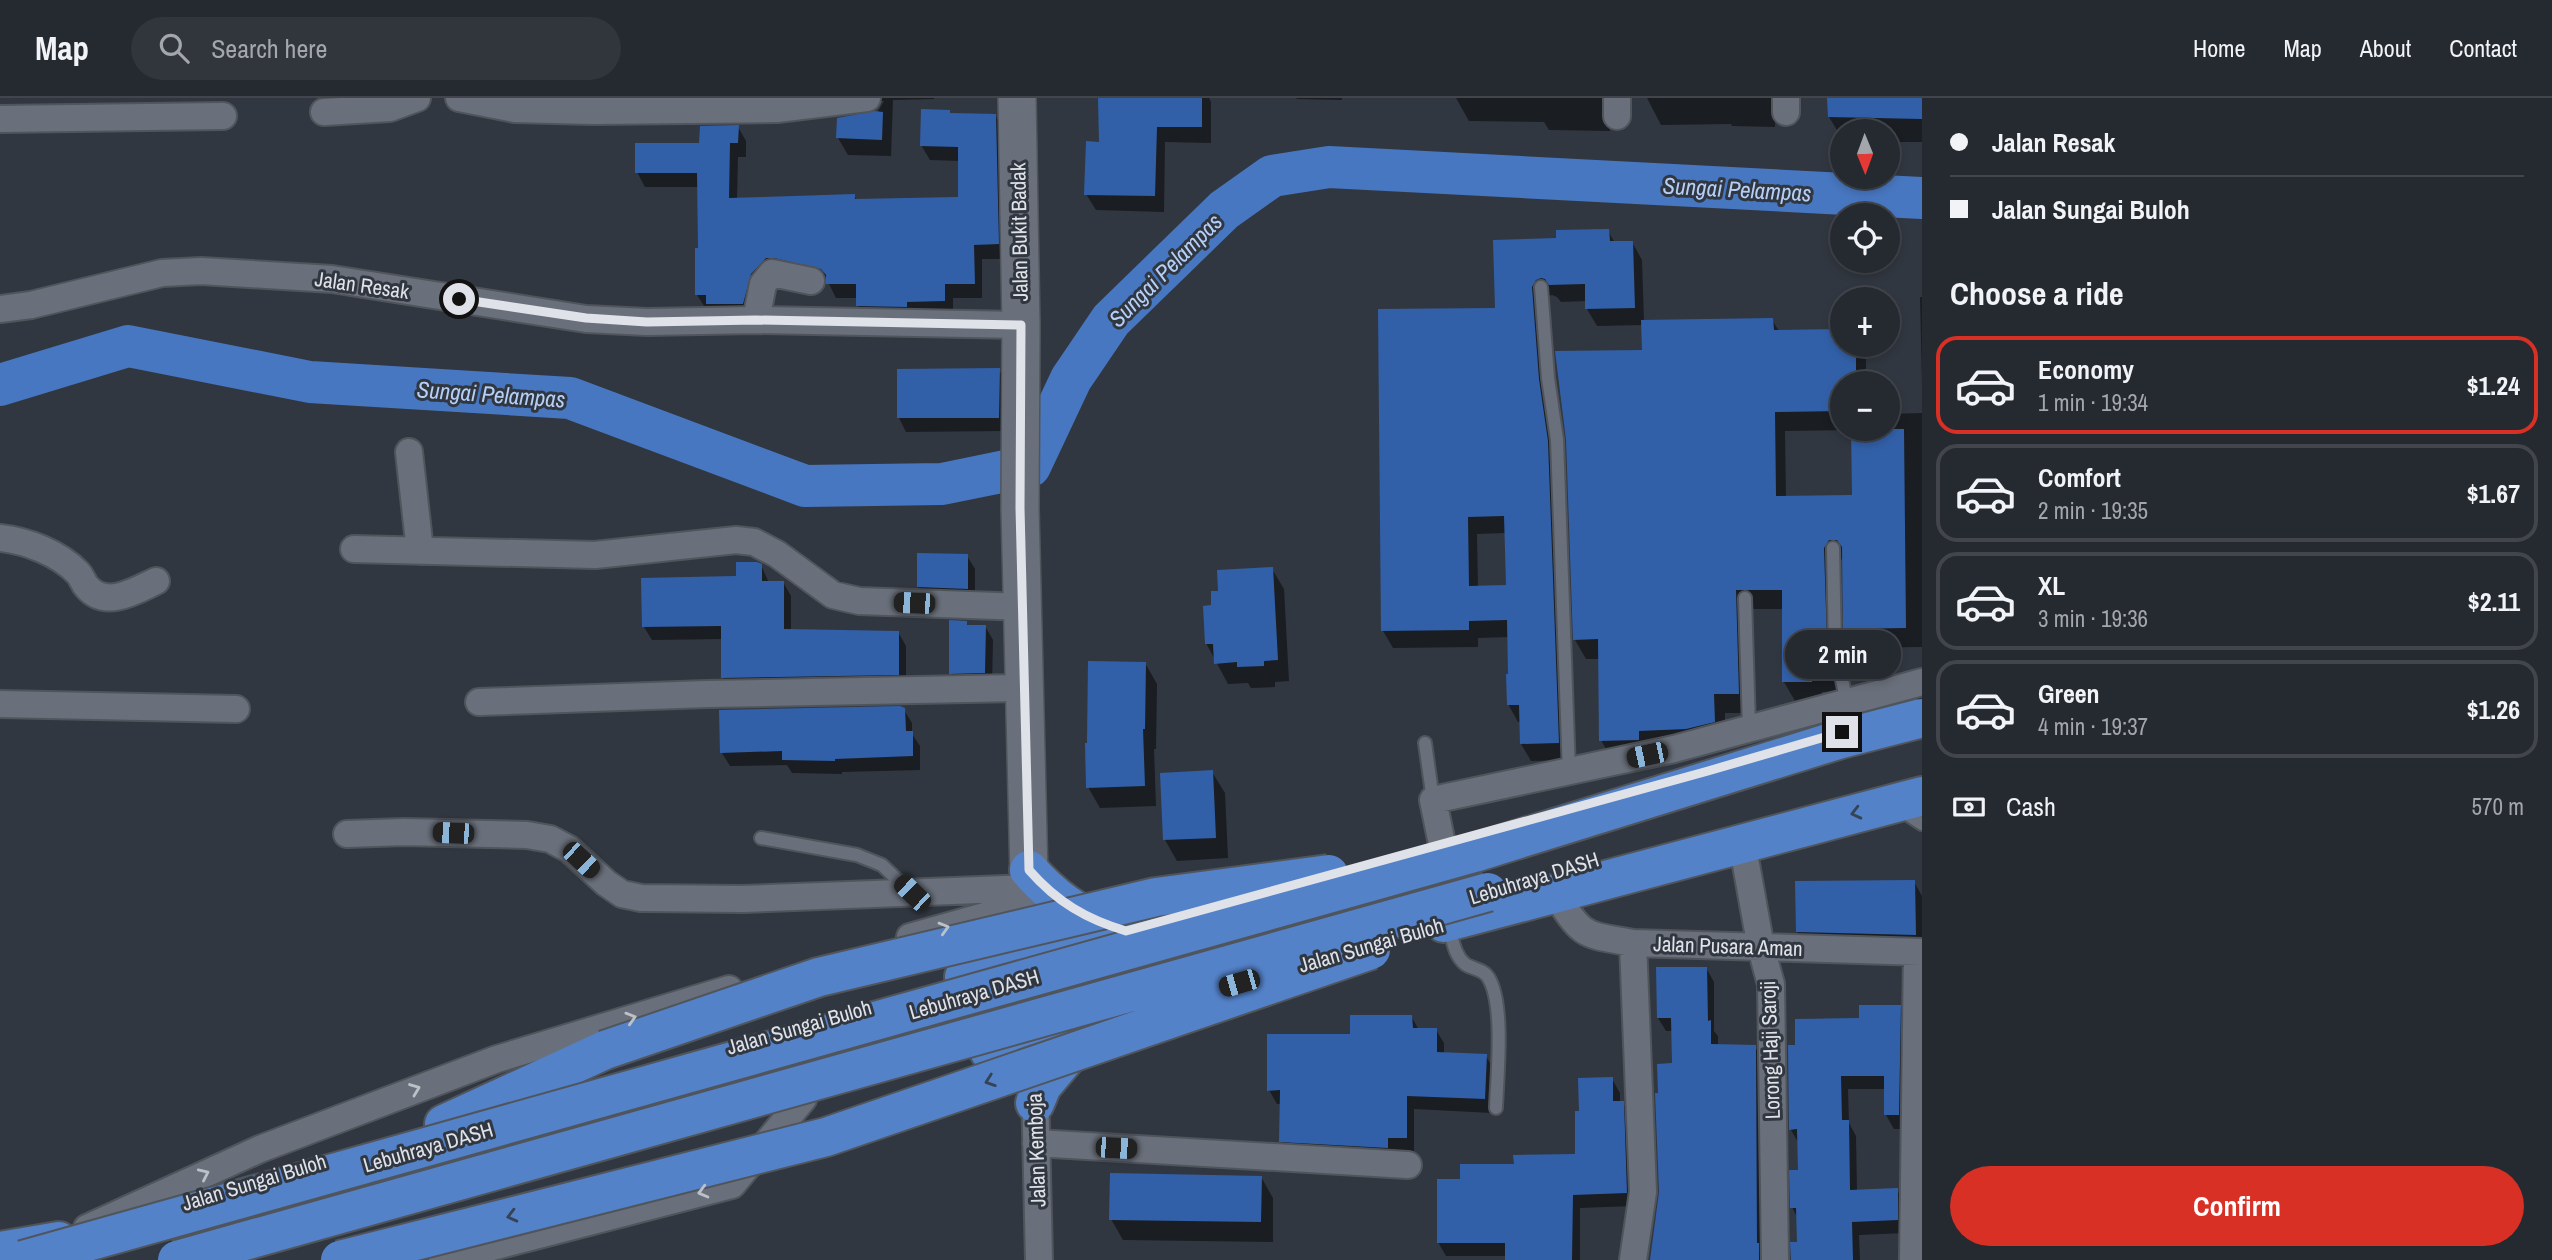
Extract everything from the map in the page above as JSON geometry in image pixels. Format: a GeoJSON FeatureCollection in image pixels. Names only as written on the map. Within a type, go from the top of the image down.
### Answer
{"type":"FeatureCollection","features":[{"type":"Feature","properties":{"kind":"highway","name":"Jalan Sungai Buloh"},"geometry":{"type":"LineString","coordinates":[[0,1251],[38,1252],[444,1124],[770,1037],[1126,931],[1458,849],[1922,708]]}},
{"type":"Feature","properties":{"kind":"highway","name":"Lebuhraya DASH"},"geometry":{"type":"LineString","coordinates":[[38,1252],[1922,718]]}},
{"type":"Feature","properties":{"kind":"highway","name":"Lebuhraya DASH"},"geometry":{"type":"LineString","coordinates":[[177,1260],[1488,892],[1646,843],[1922,769]]}},
{"type":"Feature","properties":{"kind":"highway","name":"Jalan Sungai Buloh"},"geometry":{"type":"LineString","coordinates":[[213,1260],[803,1099],[1109,1020],[1448,922],[1742,842],[1912,808]]}},
{"type":"Feature","properties":{"kind":"highway"},"geometry":{"type":"LineString","coordinates":[[444,1124],[605,1050],[819,977],[1156,897],[1458,849]]}},
{"type":"Feature","properties":{"kind":"highway"},"geometry":{"type":"LineString","coordinates":[[1030,887],[1082,915],[1126,931]]}},
{"type":"Feature","properties":{"kind":"highway"},"geometry":{"type":"LineString","coordinates":[[340,1260],[826,1137],[1412,936],[1488,892]]}},
{"type":"Feature","properties":{"kind":"highway"},"geometry":{"type":"LineString","coordinates":[[1035,1103],[1042,1086],[1055,1068],[1080,1041],[1109,1020]]}},
{"type":"Feature","properties":{"kind":"main road","name":"Jalan Bukit Badak"},"geometry":{"type":"LineString","coordinates":[[1017,98],[1021,325],[1020,508],[1033,1040]]}},
{"type":"Feature","properties":{"kind":"street"},"geometry":{"type":"LineString","coordinates":[[324,112],[390,108],[417,98]]}},
{"type":"Feature","properties":{"kind":"street"},"geometry":{"type":"LineString","coordinates":[[458,98],[515,109],[593,111],[777,109],[867,98]]}},
{"type":"Feature","properties":{"kind":"street"},"geometry":{"type":"LineString","coordinates":[[0,119],[223,116]]}},
{"type":"Feature","properties":{"kind":"street","name":"Jalan Resak"},"geometry":{"type":"LineString","coordinates":[[0,309],[32,305],[162,273],[201,271],[332,279],[586,318],[647,322],[756,320],[1021,325]]}},
{"type":"Feature","properties":{"kind":"street"},"geometry":{"type":"LineString","coordinates":[[756,320],[763,284],[772,273],[811,281]]}},
{"type":"Feature","properties":{"kind":"street"},"geometry":{"type":"LineString","coordinates":[[410,452],[420,551]]}},
{"type":"Feature","properties":{"kind":"street"},"geometry":{"type":"LineString","coordinates":[[0,538],[30,544],[60,559],[78,573],[87,587],[99,596],[112,598],[130,594],[156,580]]}},
{"type":"Feature","properties":{"kind":"street"},"geometry":{"type":"LineString","coordinates":[[354,549],[595,555],[736,540],[754,542],[777,554],[833,595],[859,601],[1022,607]]}},
{"type":"Feature","properties":{"kind":"street"},"geometry":{"type":"LineString","coordinates":[[1458,849],[1433,800],[1674,749],[1922,682]]}},
{"type":"Feature","properties":{"kind":"street"},"geometry":{"type":"LineString","coordinates":[[479,702],[707,694],[1024,688]]}},
{"type":"Feature","properties":{"kind":"street"},"geometry":{"type":"LineString","coordinates":[[0,704],[236,709]]}},
{"type":"Feature","properties":{"kind":"street"},"geometry":{"type":"LineString","coordinates":[[347,834],[513,834],[550,839],[569,849],[622,894],[641,898],[743,899],[1030,887]]}},
{"type":"Feature","properties":{"kind":"street","name":"Lorong Haji Saroji"},"geometry":{"type":"LineString","coordinates":[[1742,842],[1761,948],[1771,984],[1775,1260]]}},
{"type":"Feature","properties":{"kind":"street"},"geometry":{"type":"LineString","coordinates":[[38,1252],[260,1149],[496,1059],[755,981],[1030,887]]}},
{"type":"Feature","properties":{"kind":"street","name":"Jalan Pusara Aman"},"geometry":{"type":"LineString","coordinates":[[1555,893],[1574,923],[1588,935],[1633,943],[1920,952]]}},
{"type":"Feature","properties":{"kind":"street"},"geometry":{"type":"LineString","coordinates":[[1633,943],[1643,1192],[1633,1260]]}},
{"type":"Feature","properties":{"kind":"street"},"geometry":{"type":"LineString","coordinates":[[1913,1260],[1920,952]]}},
{"type":"Feature","properties":{"kind":"street","name":"Jalan Kemboja"},"geometry":{"type":"LineString","coordinates":[[1033,1040],[1039,1260]]}},
{"type":"Feature","properties":{"kind":"street"},"geometry":{"type":"LineString","coordinates":[[442,1260],[732,1185],[803,1099]]}},
{"type":"Feature","properties":{"kind":"street"},"geometry":{"type":"LineString","coordinates":[[1036,1143],[1408,1165]]}},
{"type":"Feature","properties":{"kind":"lane"},"geometry":{"type":"LineString","coordinates":[[1541,287],[1548,378],[1558,440],[1569,772]]}},
{"type":"Feature","properties":{"kind":"lane"},"geometry":{"type":"LineString","coordinates":[[1833,548],[1835,647],[1847,703]]}},
{"type":"Feature","properties":{"kind":"lane"},"geometry":{"type":"LineString","coordinates":[[1745,598],[1749,727]]}},
{"type":"Feature","properties":{"kind":"lane"},"geometry":{"type":"LineString","coordinates":[[1425,743],[1433,800]]}},
{"type":"Feature","properties":{"kind":"lane"},"geometry":{"type":"LineString","coordinates":[[761,838],[857,855],[882,865],[912,893]]}},
{"type":"Feature","properties":{"kind":"lane"},"geometry":{"type":"LineString","coordinates":[[1448,922],[1454,949],[1465,964],[1479,969],[1488,977],[1494,995],[1498,1018],[1496,1108]]}},
{"type":"Feature","properties":{"kind":"building"},"geometry":{"type":"Polygon","coordinates":[[[1098,98],[1202,98],[1202,127],[1157,127],[1155,196],[1084,195],[1086,141],[1099,142],[1098,98]]]}},
{"type":"Feature","properties":{"kind":"building"},"geometry":{"type":"Polygon","coordinates":[[[1827,98],[1922,98],[1922,119],[1828,117],[1827,98]]]}},
{"type":"Feature","properties":{"kind":"building"},"geometry":{"type":"Polygon","coordinates":[[[921,109],[996,114],[999,244],[974,245],[975,284],[945,284],[945,301],[907,302],[907,307],[856,306],[856,284],[826,284],[826,275],[821,269],[766,258],[751,274],[743,304],[706,304],[706,295],[695,295],[695,248],[698,248],[697,173],[635,173],[635,143],[699,143],[700,126],[739,125],[738,143],[730,143],[729,198],[855,194],[855,199],[958,197],[958,147],[920,146],[921,109]]]}},
{"type":"Feature","properties":{"kind":"building"},"geometry":{"type":"Polygon","coordinates":[[[883,112],[882,140],[836,138],[837,118],[883,112]]]}},
{"type":"Feature","properties":{"kind":"building"},"geometry":{"type":"Polygon","coordinates":[[[1609,229],[1610,241],[1633,241],[1635,308],[1585,309],[1585,284],[1549,285],[1541,278],[1536,280],[1532,287],[1539,379],[1548,441],[1559,743],[1520,744],[1519,705],[1507,705],[1507,620],[1469,621],[1469,630],[1381,631],[1378,309],[1495,308],[1493,240],[1556,238],[1556,230],[1609,229]],[[1504,516],[1468,517],[1469,586],[1506,585],[1504,516]]]}},
{"type":"Feature","properties":{"kind":"building"},"geometry":{"type":"Polygon","coordinates":[[[1773,318],[1774,330],[1830,329],[1830,357],[1856,357],[1856,371],[1830,371],[1830,411],[1775,412],[1776,496],[1852,495],[1851,441],[1900,441],[1900,429],[1904,429],[1906,628],[1843,629],[1842,547],[1837,540],[1829,540],[1824,548],[1828,672],[1812,673],[1812,682],[1782,682],[1782,590],[1736,590],[1739,694],[1714,694],[1715,722],[1686,729],[1639,731],[1639,740],[1599,741],[1598,639],[1573,640],[1566,440],[1555,351],[1642,350],[1641,320],[1773,318]]]}},
{"type":"Feature","properties":{"kind":"building"},"geometry":{"type":"Polygon","coordinates":[[[1000,368],[999,418],[897,418],[897,369],[1000,368]]]}},
{"type":"Feature","properties":{"kind":"building"},"geometry":{"type":"Polygon","coordinates":[[[917,553],[968,554],[968,589],[917,587],[917,553]]]}},
{"type":"Feature","properties":{"kind":"building"},"geometry":{"type":"Polygon","coordinates":[[[736,562],[762,564],[762,581],[784,581],[784,629],[899,631],[899,675],[721,678],[721,626],[642,627],[641,578],[736,576],[736,562]]]}},
{"type":"Feature","properties":{"kind":"building"},"geometry":{"type":"Polygon","coordinates":[[[1273,567],[1278,660],[1264,661],[1264,666],[1237,667],[1237,662],[1214,664],[1213,644],[1205,644],[1203,606],[1211,605],[1211,591],[1218,591],[1217,570],[1273,567]]]}},
{"type":"Feature","properties":{"kind":"building"},"geometry":{"type":"Polygon","coordinates":[[[949,620],[967,621],[967,625],[986,625],[985,673],[949,674],[949,620]]]}},
{"type":"Feature","properties":{"kind":"building"},"geometry":{"type":"Polygon","coordinates":[[[1088,661],[1146,662],[1143,729],[1145,786],[1086,788],[1088,661]]]}},
{"type":"Feature","properties":{"kind":"building"},"geometry":{"type":"Polygon","coordinates":[[[905,708],[906,731],[913,731],[913,756],[835,761],[782,760],[782,751],[720,753],[719,710],[905,708]]]}},
{"type":"Feature","properties":{"kind":"building"},"geometry":{"type":"Polygon","coordinates":[[[1213,770],[1216,838],[1163,840],[1160,773],[1213,770]]]}},
{"type":"Feature","properties":{"kind":"building"},"geometry":{"type":"Polygon","coordinates":[[[1915,880],[1916,935],[1796,932],[1795,881],[1915,880]]]}},
{"type":"Feature","properties":{"kind":"building"},"geometry":{"type":"Polygon","coordinates":[[[1656,967],[1707,967],[1711,1044],[1756,1045],[1759,1260],[1650,1260],[1659,1192],[1655,1093],[1658,1093],[1657,1064],[1672,1063],[1671,1018],[1657,1018],[1656,967]]]}},
{"type":"Feature","properties":{"kind":"building"},"geometry":{"type":"Polygon","coordinates":[[[1859,1005],[1901,1005],[1899,1115],[1884,1115],[1884,1076],[1841,1076],[1842,1120],[1849,1120],[1850,1190],[1898,1188],[1898,1220],[1852,1222],[1853,1260],[1791,1260],[1790,1242],[1797,1242],[1796,1208],[1790,1208],[1789,1170],[1798,1170],[1797,1129],[1789,1130],[1788,1045],[1795,1045],[1795,1019],[1859,1018],[1859,1005]]]}},
{"type":"Feature","properties":{"kind":"building"},"geometry":{"type":"Polygon","coordinates":[[[1350,1015],[1412,1015],[1413,1028],[1437,1028],[1437,1052],[1487,1054],[1485,1099],[1407,1096],[1407,1138],[1388,1138],[1388,1148],[1279,1142],[1280,1090],[1267,1091],[1267,1034],[1350,1034],[1350,1015]]]}},
{"type":"Feature","properties":{"kind":"building"},"geometry":{"type":"Polygon","coordinates":[[[1613,1077],[1613,1101],[1624,1101],[1627,1193],[1573,1195],[1572,1260],[1505,1260],[1505,1243],[1437,1243],[1437,1179],[1460,1179],[1460,1164],[1514,1164],[1513,1155],[1575,1154],[1575,1111],[1579,1111],[1578,1078],[1613,1077]]]}},
{"type":"Feature","properties":{"kind":"building"},"geometry":{"type":"Polygon","coordinates":[[[1110,1173],[1262,1176],[1261,1222],[1109,1220],[1110,1173]]]}},
{"type":"Feature","properties":{"kind":"waterway","name":"Sungai Pelampas"},"geometry":{"type":"LineString","coordinates":[[0,385],[128,346],[310,382],[570,398],[805,486],[942,484],[1030,466],[1071,379],[1111,320],[1224,210],[1272,176],[1329,167],[1922,198]]}},
{"type":"Feature","properties":{"kind":"route"},"geometry":{"type":"LineString","coordinates":[[459,299],[586,318],[647,322],[756,320],[1021,325],[1020,508],[1029,870],[1061,902],[1103,924],[1126,931],[1842,732]]}}]}
